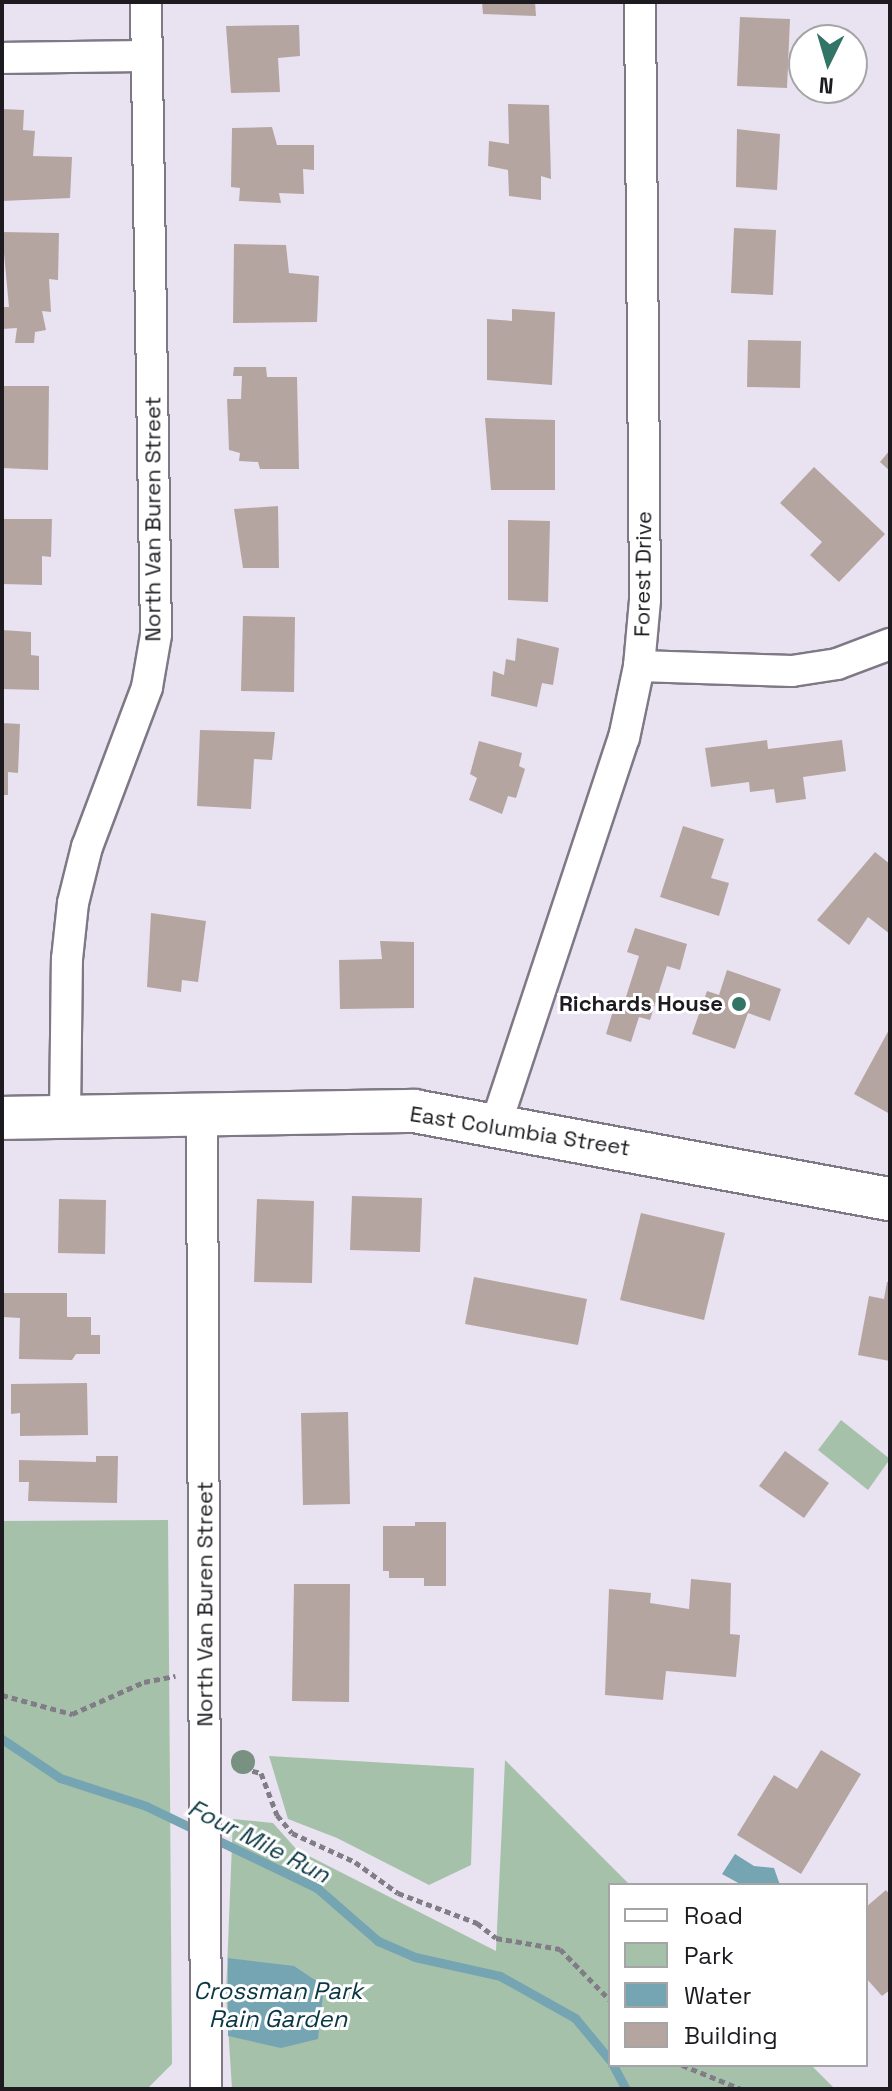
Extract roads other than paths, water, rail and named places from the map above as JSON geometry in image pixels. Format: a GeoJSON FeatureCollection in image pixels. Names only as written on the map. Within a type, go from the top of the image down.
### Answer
{"type":"FeatureCollection","features":[{"type":"Feature","properties":{"kind":"street","name":"North Van Buren Street"},"geometry":{"type":"LineString","coordinates":[[65,1118],[67,959],[73,903],[87,847],[147,687],[156,635],[146,2]]}},
{"type":"Feature","properties":{"kind":"street","name":"Forest Drive"},"geometry":{"type":"LineString","coordinates":[[496,1124],[624,738],[639,666],[645,600],[640,2]]}},
{"type":"Feature","properties":{"kind":"street"},"geometry":{"type":"LineString","coordinates":[[2,58],[146,56]]}},
{"type":"Feature","properties":{"kind":"street"},"geometry":{"type":"LineString","coordinates":[[639,666],[792,671],[837,664],[890,644]]}},
{"type":"Feature","properties":{"kind":"street","name":"East Columbia Street"},"geometry":{"type":"LineString","coordinates":[[2,1118],[202,1119],[414,1111],[890,1199]]}},
{"type":"Feature","properties":{"kind":"street","name":"North Van Buren Street"},"geometry":{"type":"LineString","coordinates":[[202,1119],[206,2089]]}},
{"type":"Feature","properties":{"kind":"water"},"geometry":{"type":"Polygon","coordinates":[[[735,1854],[754,1866],[774,1868],[779,1883],[738,1883],[722,1874],[735,1854]]]}},
{"type":"Feature","properties":{"kind":"water","name":"Crossman Park Rain Garden"},"geometry":{"type":"Polygon","coordinates":[[[228,1958],[294,1966],[324,1986],[318,2039],[281,2048],[228,2036],[228,1958]]]}},
{"type":"Feature","properties":{"kind":"waterway","name":"Four Mile Run"},"geometry":{"type":"LineString","coordinates":[[2,1739],[60,1778],[146,1806],[317,1888],[378,1941],[415,1957],[500,1976],[575,2018],[608,2058]]}},
{"type":"Feature","properties":{"kind":"waterway","name":"Four Mile Run"},"geometry":{"type":"LineString","coordinates":[[614,2067],[626,2089]]}},
{"type":"Feature","properties":{"kind":"place","name":"Richards House"},"geometry":{"type":"Point","coordinates":[739,1004]}}]}
